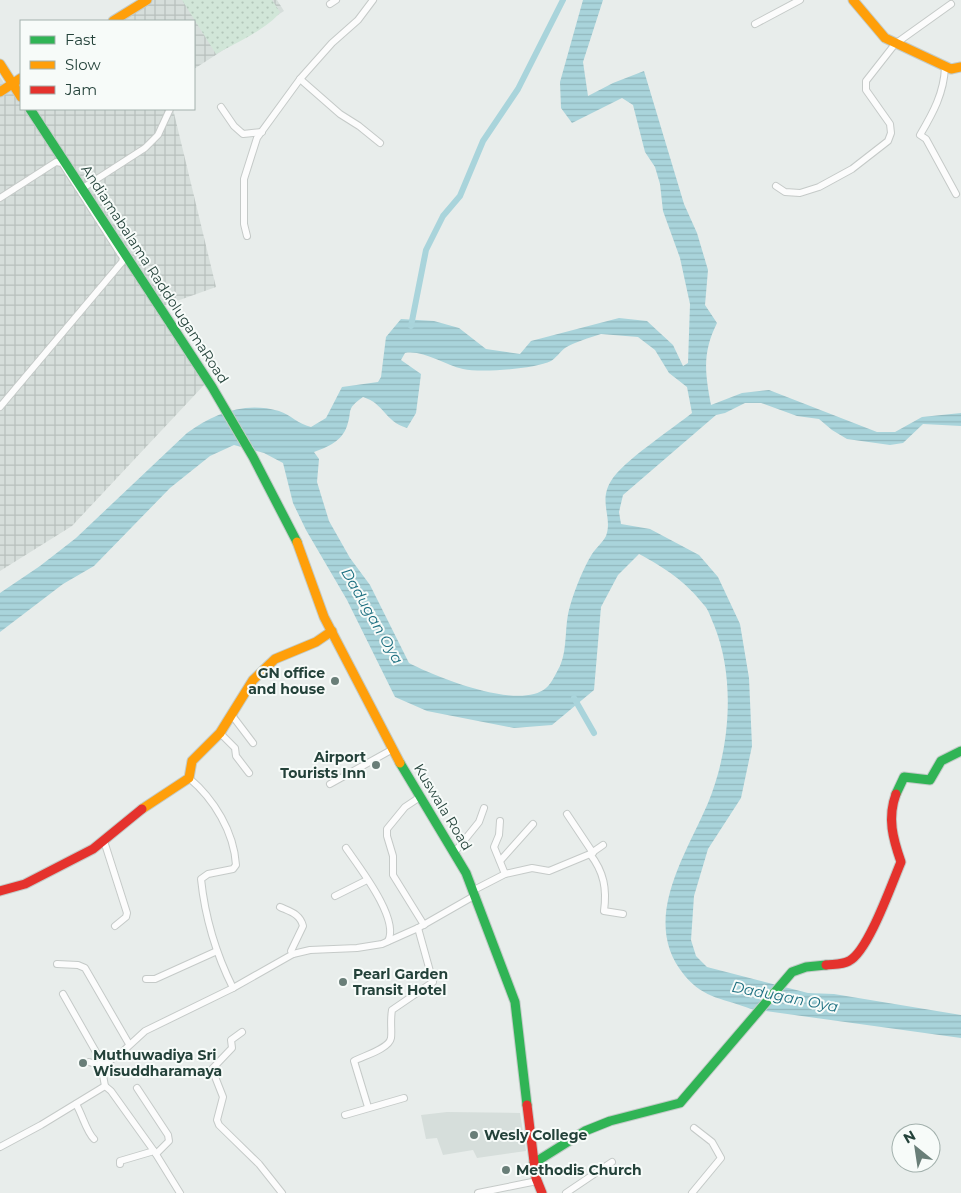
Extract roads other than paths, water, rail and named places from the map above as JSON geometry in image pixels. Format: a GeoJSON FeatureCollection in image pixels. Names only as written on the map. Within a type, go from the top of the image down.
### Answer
{"type":"FeatureCollection","features":[{"type":"Feature","properties":{"kind":"street"},"geometry":{"type":"LineString","coordinates":[[118,20],[147,0]]}},
{"type":"Feature","properties":{"kind":"street"},"geometry":{"type":"LineString","coordinates":[[248,236],[244,224],[244,179],[248,160],[262,132],[300,79],[332,43],[358,20],[374,0]]}},
{"type":"Feature","properties":{"kind":"street"},"geometry":{"type":"LineString","coordinates":[[755,24],[800,0]]}},
{"type":"Feature","properties":{"kind":"street"},"geometry":{"type":"LineString","coordinates":[[853,0],[885,38],[945,67],[952,69],[961,67]]}},
{"type":"Feature","properties":{"kind":"street"},"geometry":{"type":"LineString","coordinates":[[776,186],[785,192],[800,193],[819,187],[852,169],[888,141],[891,133],[890,124],[865,86],[895,44],[951,4]]}},
{"type":"Feature","properties":{"kind":"street"},"geometry":{"type":"LineString","coordinates":[[0,64],[20,96]]}},
{"type":"Feature","properties":{"kind":"street"},"geometry":{"type":"LineString","coordinates":[[945,67],[945,81],[938,103],[920,135],[926,139],[956,194]]}},
{"type":"Feature","properties":{"kind":"street"},"geometry":{"type":"LineString","coordinates":[[0,92],[20,79]]}},
{"type":"Feature","properties":{"kind":"street"},"geometry":{"type":"LineString","coordinates":[[300,79],[340,114],[380,143]]}},
{"type":"Feature","properties":{"kind":"street"},"geometry":{"type":"LineString","coordinates":[[221,108],[234,126],[243,134],[262,132]]}},
{"type":"Feature","properties":{"kind":"street","name":"Andiamabalama RaddolugamaRoad"},"geometry":{"type":"LineString","coordinates":[[31,110],[84,188],[212,387],[253,457]]}},
{"type":"Feature","properties":{"kind":"street"},"geometry":{"type":"LineString","coordinates":[[84,188],[145,148],[158,134],[170,110]]}},
{"type":"Feature","properties":{"kind":"street"},"geometry":{"type":"LineString","coordinates":[[0,198],[56,162],[62,163],[123,258],[122,262],[0,407]]}},
{"type":"Feature","properties":{"kind":"street","name":"Kuswala Road"},"geometry":{"type":"LineString","coordinates":[[253,457],[296,541],[313,591],[332,631],[393,749],[466,873],[515,1002],[526,1076],[530,1138],[542,1193]]}},
{"type":"Feature","properties":{"kind":"street"},"geometry":{"type":"LineString","coordinates":[[0,891],[25,884],[104,841],[152,802],[180,786],[189,778],[192,761],[196,755],[220,733],[253,680],[275,660],[316,642],[332,631]]}},
{"type":"Feature","properties":{"kind":"street"},"geometry":{"type":"LineString","coordinates":[[231,714],[253,743]]}},
{"type":"Feature","properties":{"kind":"street"},"geometry":{"type":"LineString","coordinates":[[220,733],[236,748],[236,756],[249,773]]}},
{"type":"Feature","properties":{"kind":"street"},"geometry":{"type":"LineString","coordinates":[[330,784],[393,749]]}},
{"type":"Feature","properties":{"kind":"street"},"geometry":{"type":"LineString","coordinates":[[534,1163],[586,1131],[610,1121],[680,1103],[792,972],[812,965],[847,962],[856,958],[864,945],[901,862],[890,833],[889,815],[898,788],[904,777],[910,776],[930,780],[941,761],[961,751]]}},
{"type":"Feature","properties":{"kind":"street"},"geometry":{"type":"LineString","coordinates":[[189,778],[213,805],[231,836],[236,854],[236,865],[233,869],[208,874],[201,879],[203,900],[216,951],[233,988]]}},
{"type":"Feature","properties":{"kind":"street"},"geometry":{"type":"LineString","coordinates":[[368,1108],[354,1061],[387,1045],[390,1041],[389,1023],[392,1010],[433,982],[421,926],[393,875],[394,856],[387,836],[387,829],[405,807],[420,796]]}},
{"type":"Feature","properties":{"kind":"street"},"geometry":{"type":"LineString","coordinates":[[454,853],[479,822],[484,808]]}},
{"type":"Feature","properties":{"kind":"street"},"geometry":{"type":"LineString","coordinates":[[567,814],[592,853],[607,890],[604,911],[623,914]]}},
{"type":"Feature","properties":{"kind":"street"},"geometry":{"type":"LineString","coordinates":[[500,821],[499,835],[494,847],[505,874]]}},
{"type":"Feature","properties":{"kind":"street"},"geometry":{"type":"LineString","coordinates":[[500,861],[533,824]]}},
{"type":"Feature","properties":{"kind":"street"},"geometry":{"type":"LineString","coordinates":[[104,841],[127,913],[126,917],[115,926]]}},
{"type":"Feature","properties":{"kind":"street"},"geometry":{"type":"LineString","coordinates":[[102,1066],[145,1030],[233,988],[293,954],[310,950],[357,948],[388,941],[421,926],[505,874],[532,868],[550,871],[592,853],[603,845]]}},
{"type":"Feature","properties":{"kind":"street"},"geometry":{"type":"LineString","coordinates":[[346,848],[390,920],[391,935],[388,941]]}},
{"type":"Feature","properties":{"kind":"street"},"geometry":{"type":"LineString","coordinates":[[335,896],[367,880]]}},
{"type":"Feature","properties":{"kind":"street"},"geometry":{"type":"LineString","coordinates":[[280,908],[295,914],[301,919],[303,926],[291,951],[293,954]]}},
{"type":"Feature","properties":{"kind":"street"},"geometry":{"type":"LineString","coordinates":[[146,979],[155,979],[216,951]]}},
{"type":"Feature","properties":{"kind":"street"},"geometry":{"type":"LineString","coordinates":[[57,964],[78,965],[85,968],[129,1044]]}},
{"type":"Feature","properties":{"kind":"street"},"geometry":{"type":"LineString","coordinates":[[63,994],[100,1059],[105,1086],[155,1153],[180,1193]]}},
{"type":"Feature","properties":{"kind":"street"},"geometry":{"type":"LineString","coordinates":[[242,1032],[230,1040],[232,1048],[212,1069],[223,1097],[217,1120],[219,1125],[259,1164],[282,1193]]}},
{"type":"Feature","properties":{"kind":"street"},"geometry":{"type":"LineString","coordinates":[[89,1062],[102,1066]]}},
{"type":"Feature","properties":{"kind":"street"},"geometry":{"type":"LineString","coordinates":[[0,1147],[105,1086]]}},
{"type":"Feature","properties":{"kind":"street"},"geometry":{"type":"LineString","coordinates":[[120,1164],[120,1161],[130,1157],[155,1153],[169,1141],[168,1135],[137,1088]]}},
{"type":"Feature","properties":{"kind":"street"},"geometry":{"type":"LineString","coordinates":[[345,1115],[404,1098]]}},
{"type":"Feature","properties":{"kind":"street"},"geometry":{"type":"LineString","coordinates":[[76,1104],[84,1117],[88,1133],[94,1139]]}},
{"type":"Feature","properties":{"kind":"street"},"geometry":{"type":"LineString","coordinates":[[692,1193],[721,1158],[712,1142],[694,1128]]}},
{"type":"Feature","properties":{"kind":"street"},"geometry":{"type":"LineString","coordinates":[[566,1193],[612,1162]]}},
{"type":"Feature","properties":{"kind":"street"},"geometry":{"type":"LineString","coordinates":[[478,1193],[538,1181]]}},
{"type":"Feature","properties":{"kind":"water","name":"Dadugan Oya"},"geometry":{"type":"Polygon","coordinates":[[[583,0],[603,0],[583,62],[588,96],[613,83],[644,71],[684,204],[697,233],[708,270],[705,305],[717,323],[709,344],[706,363],[711,405],[742,393],[769,390],[877,432],[895,432],[922,417],[961,413],[961,426],[923,424],[903,443],[890,445],[847,439],[819,419],[797,416],[761,403],[745,403],[725,413],[716,415],[623,495],[619,512],[621,524],[650,529],[699,555],[718,577],[740,624],[749,678],[752,746],[741,798],[708,849],[694,896],[691,940],[696,956],[707,967],[808,993],[834,994],[961,1015],[961,1038],[751,1009],[708,994],[692,984],[685,976],[672,955],[666,934],[666,911],[679,866],[708,803],[715,782],[725,738],[728,691],[721,646],[706,607],[697,596],[674,576],[639,554],[618,575],[601,607],[594,690],[552,725],[514,728],[427,711],[395,697],[347,600],[306,530],[293,503],[283,463],[264,453],[234,445],[210,456],[170,488],[94,566],[63,584],[0,632],[0,593],[40,566],[76,538],[187,433],[219,415],[242,408],[254,407],[279,411],[311,427],[326,418],[342,387],[378,382],[381,377],[386,337],[401,319],[434,321],[459,328],[486,349],[520,354],[531,341],[619,318],[647,321],[673,345],[683,366],[688,363],[690,304],[680,258],[663,211],[660,184],[655,167],[645,152],[633,105],[622,98],[572,123],[561,108],[560,82],[583,0]],[[601,334],[565,348],[551,361],[507,370],[482,371],[463,369],[427,356],[405,353],[401,360],[421,374],[416,413],[407,428],[399,425],[376,404],[363,397],[350,410],[349,420],[342,436],[329,446],[314,452],[319,459],[317,482],[329,521],[350,558],[370,585],[409,663],[457,683],[498,694],[517,696],[533,694],[546,688],[550,683],[562,659],[568,613],[577,586],[585,566],[606,536],[608,522],[606,496],[611,481],[636,455],[692,413],[687,387],[669,373],[655,350],[638,337],[601,334]]]}},
{"type":"Feature","properties":{"kind":"waterway"},"geometry":{"type":"LineString","coordinates":[[411,326],[426,250],[443,216],[460,196],[483,141],[518,89],[563,0]]}},
{"type":"Feature","properties":{"kind":"waterway"},"geometry":{"type":"LineString","coordinates":[[574,698],[594,733]]}},
{"type":"Feature","properties":{"kind":"place","name":"GN office and house"},"geometry":{"type":"Point","coordinates":[335,681]}},
{"type":"Feature","properties":{"kind":"place","name":"Airport Tourists Inn"},"geometry":{"type":"Point","coordinates":[376,765]}},
{"type":"Feature","properties":{"kind":"place","name":"Pearl Garden Transit Hotel"},"geometry":{"type":"Point","coordinates":[343,982]}},
{"type":"Feature","properties":{"kind":"place","name":"Muthuwadiya Sri Wisuddharamaya"},"geometry":{"type":"Point","coordinates":[83,1063]}},
{"type":"Feature","properties":{"kind":"place","name":"Wesly College"},"geometry":{"type":"Point","coordinates":[474,1135]}},
{"type":"Feature","properties":{"kind":"place","name":"Methodis Church"},"geometry":{"type":"Point","coordinates":[506,1170]}}]}
